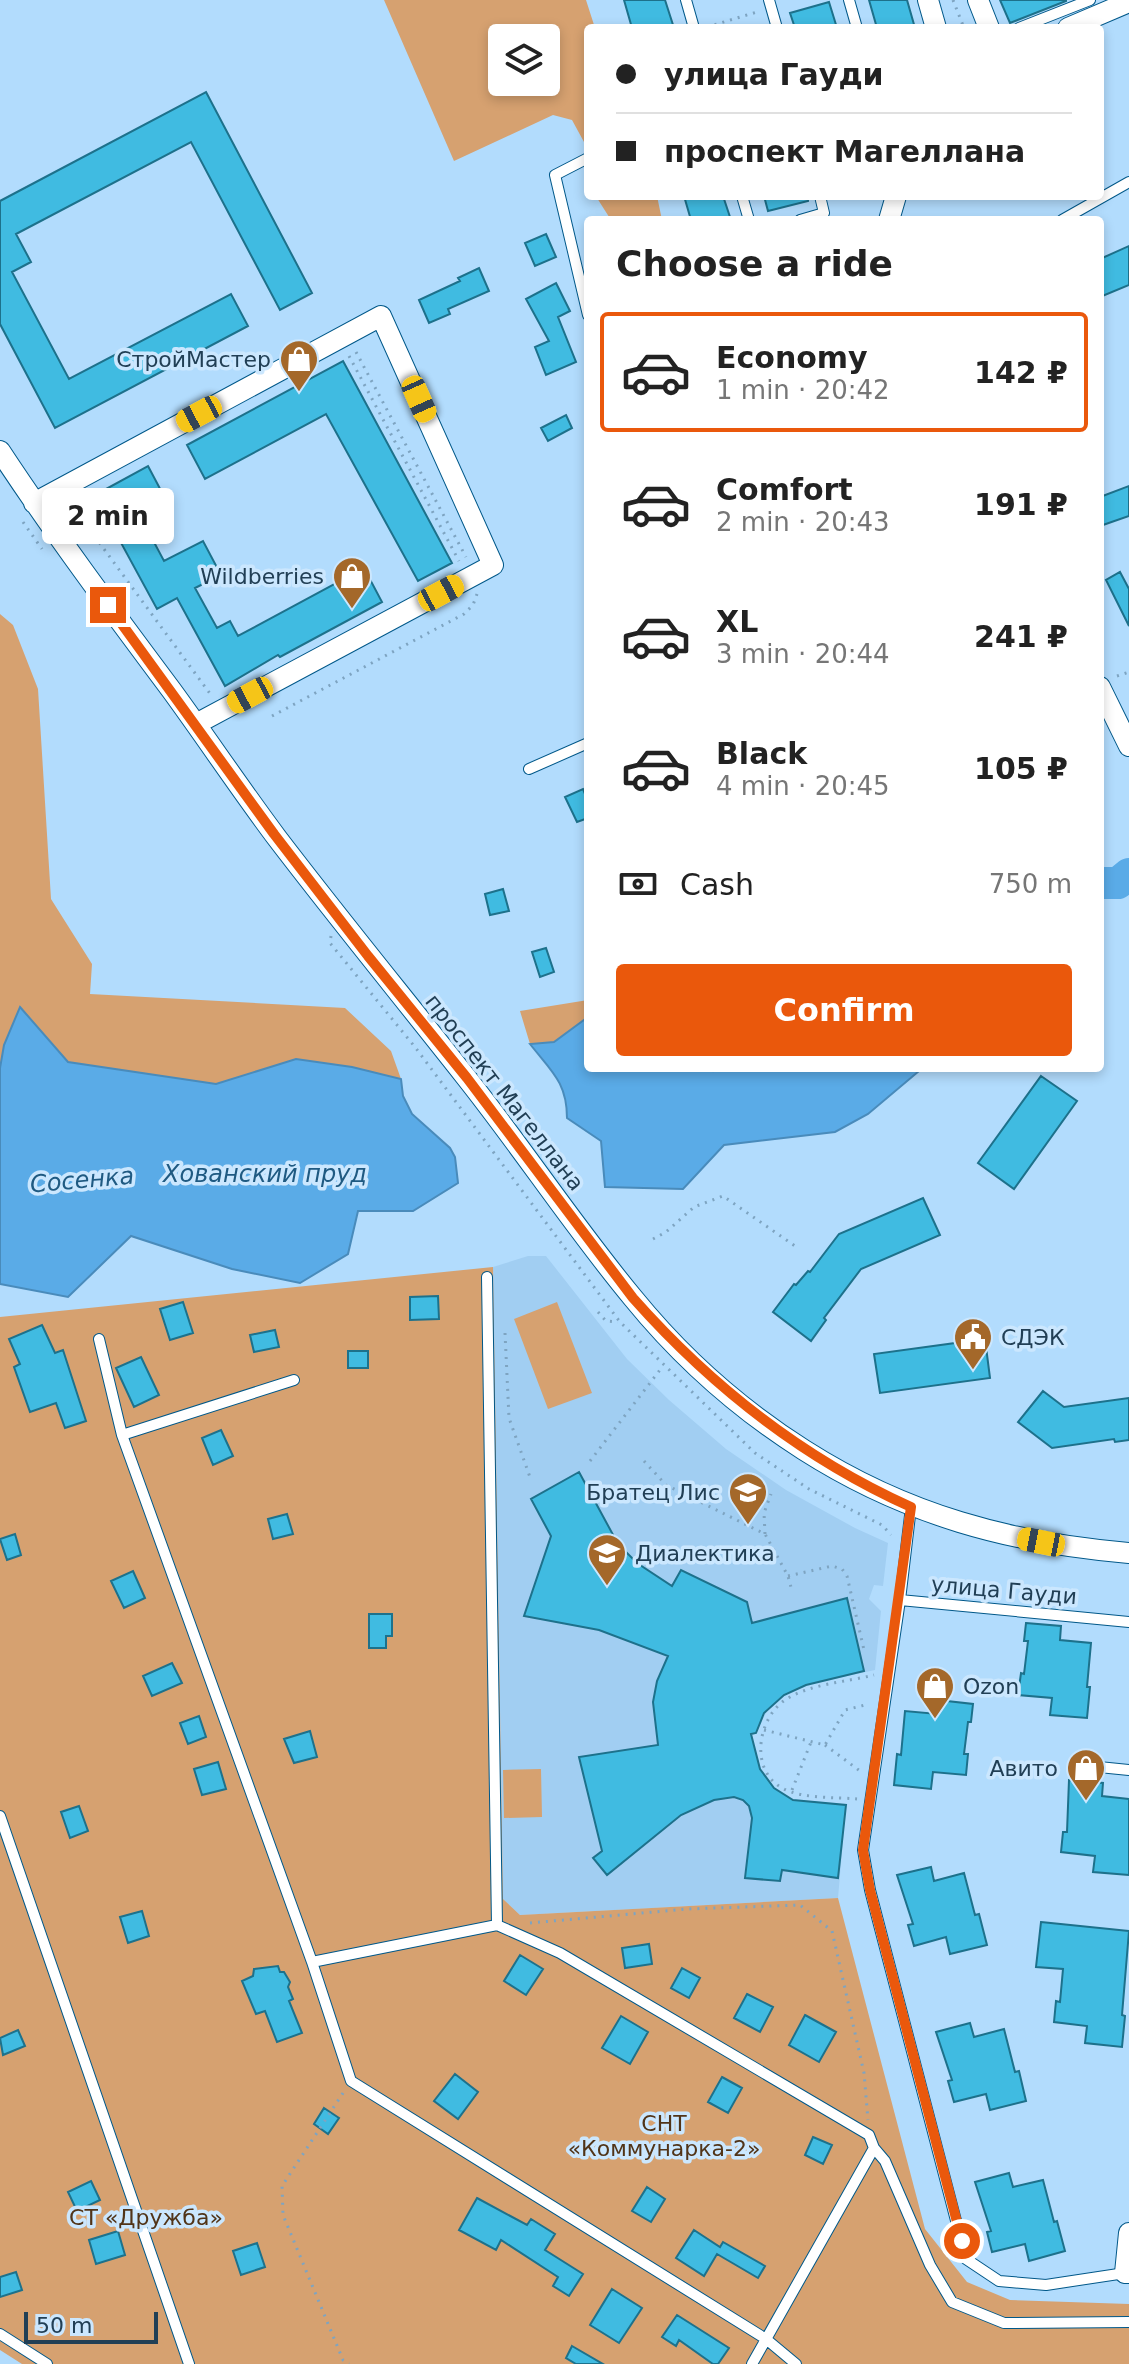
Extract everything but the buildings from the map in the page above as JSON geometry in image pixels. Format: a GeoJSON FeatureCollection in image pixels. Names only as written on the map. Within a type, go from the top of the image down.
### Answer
{"type":"FeatureCollection","features":[{"type":"Feature","properties":{"kind":"street"},"geometry":{"type":"LineString","coordinates":[[928,0],[935,24]]}},
{"type":"Feature","properties":{"kind":"street"},"geometry":{"type":"LineString","coordinates":[[978,0],[987,24]]}},
{"type":"Feature","properties":{"kind":"street"},"geometry":{"type":"LineString","coordinates":[[1066,13],[1129,2]]}},
{"type":"Feature","properties":{"kind":"street"},"geometry":{"type":"LineString","coordinates":[[34,503],[381,316],[479,573],[196,724]]}},
{"type":"Feature","properties":{"kind":"street","name":"проспект Магеллана"},"geometry":{"type":"LineString","coordinates":[[0,451],[34,503],[274,834],[467,1078],[633,1298],[662,1331],[726,1391],[803,1449],[878,1492],[911,1507],[1002,1535],[1129,1553]]}},
{"type":"Feature","properties":{"kind":"street"},"geometry":{"type":"LineString","coordinates":[[1104,702],[1129,746]]}},
{"type":"Feature","properties":{"kind":"street"},"geometry":{"type":"LineString","coordinates":[[1127,2273],[1129,2233]]}},
{"type":"Feature","properties":{"kind":"lane"},"geometry":{"type":"LineString","coordinates":[[686,0],[693,24]]}},
{"type":"Feature","properties":{"kind":"lane"},"geometry":{"type":"LineString","coordinates":[[849,0],[856,24]]}},
{"type":"Feature","properties":{"kind":"lane"},"geometry":{"type":"LineString","coordinates":[[1032,24],[1066,13],[1090,0]]}},
{"type":"Feature","properties":{"kind":"lane"},"geometry":{"type":"LineString","coordinates":[[770,4],[776,24]]}},
{"type":"Feature","properties":{"kind":"lane"},"geometry":{"type":"LineString","coordinates":[[584,160],[555,175],[584,298]]}},
{"type":"Feature","properties":{"kind":"lane"},"geometry":{"type":"LineString","coordinates":[[1104,196],[1129,182]]}},
{"type":"Feature","properties":{"kind":"lane"},"geometry":{"type":"LineString","coordinates":[[814,216],[824,213],[821,200]]}},
{"type":"Feature","properties":{"kind":"lane"},"geometry":{"type":"LineString","coordinates":[[1069,216],[1097,200]]}},
{"type":"Feature","properties":{"kind":"lane"},"geometry":{"type":"LineString","coordinates":[[529,769],[584,745]]}},
{"type":"Feature","properties":{"kind":"lane"},"geometry":{"type":"LineString","coordinates":[[487,1277],[497,1925]]}},
{"type":"Feature","properties":{"kind":"lane"},"geometry":{"type":"LineString","coordinates":[[99,1339],[122,1435],[312,1962],[351,2081],[766,2339],[796,2364]]}},
{"type":"Feature","properties":{"kind":"lane"},"geometry":{"type":"LineString","coordinates":[[122,1435],[294,1380]]}},
{"type":"Feature","properties":{"kind":"lane"},"geometry":{"type":"LineString","coordinates":[[900,1600],[911,1507]]}},
{"type":"Feature","properties":{"kind":"lane","name":"улица Гауди"},"geometry":{"type":"LineString","coordinates":[[1127,2273],[1046,2285],[999,2281],[966,2259],[870,1890],[863,1850],[900,1600],[1129,1622]]}},
{"type":"Feature","properties":{"kind":"lane"},"geometry":{"type":"LineString","coordinates":[[1089,1766],[1129,1770]]}},
{"type":"Feature","properties":{"kind":"lane"},"geometry":{"type":"LineString","coordinates":[[0,1816],[189,2364]]}},
{"type":"Feature","properties":{"kind":"lane"},"geometry":{"type":"LineString","coordinates":[[312,1962],[497,1925],[560,1953],[869,2135],[874,2148],[885,2161],[930,2265],[952,2302],[1004,2323],[1129,2322]]}},
{"type":"Feature","properties":{"kind":"lane"},"geometry":{"type":"LineString","coordinates":[[752,2364],[874,2148]]}},
{"type":"Feature","properties":{"kind":"lane"},"geometry":{"type":"LineString","coordinates":[[0,2334],[47,2364]]}},
{"type":"Feature","properties":{"kind":"path"},"geometry":{"type":"LineString","coordinates":[[953,0],[962,24]]}},
{"type":"Feature","properties":{"kind":"path"},"geometry":{"type":"LineString","coordinates":[[714,24],[770,4]]}},
{"type":"Feature","properties":{"kind":"path"},"geometry":{"type":"LineString","coordinates":[[272,716],[464,614],[473,605],[476,596],[479,573],[343,337]]}},
{"type":"Feature","properties":{"kind":"path"},"geometry":{"type":"LineString","coordinates":[[343,337],[479,573]]}},
{"type":"Feature","properties":{"kind":"path"},"geometry":{"type":"LineString","coordinates":[[71,504],[222,710]]}},
{"type":"Feature","properties":{"kind":"path"},"geometry":{"type":"LineString","coordinates":[[653,1239],[666,1232],[694,1207],[723,1196],[795,1246]]}},
{"type":"Feature","properties":{"kind":"path"},"geometry":{"type":"LineString","coordinates":[[598,1312],[606,1321],[620,1322]]}},
{"type":"Feature","properties":{"kind":"path"},"geometry":{"type":"LineString","coordinates":[[505,1333],[509,1418],[531,1480]]}},
{"type":"Feature","properties":{"kind":"path"},"geometry":{"type":"LineString","coordinates":[[590,1461],[663,1366]]}},
{"type":"Feature","properties":{"kind":"path"},"geometry":{"type":"LineString","coordinates":[[644,1461],[666,1485],[765,1534]]}},
{"type":"Feature","properties":{"kind":"path"},"geometry":{"type":"LineString","coordinates":[[771,1494],[764,1513],[765,1534],[788,1576],[792,1591]]}},
{"type":"Feature","properties":{"kind":"path"},"geometry":{"type":"LineString","coordinates":[[788,1576],[832,1566],[842,1569],[847,1576],[864,1650]]}},
{"type":"Feature","properties":{"kind":"path"},"geometry":{"type":"LineString","coordinates":[[870,1801],[791,1792],[773,1781],[764,1764],[761,1748],[763,1730],[776,1707],[792,1696],[889,1672]]}},
{"type":"Feature","properties":{"kind":"path"},"geometry":{"type":"LineString","coordinates":[[825,1745],[845,1710],[885,1700]]}},
{"type":"Feature","properties":{"kind":"path"},"geometry":{"type":"LineString","coordinates":[[763,1730],[825,1745],[856,1768]]}},
{"type":"Feature","properties":{"kind":"path"},"geometry":{"type":"LineString","coordinates":[[791,1792],[811,1742]]}},
{"type":"Feature","properties":{"kind":"path"},"geometry":{"type":"LineString","coordinates":[[528,1923],[687,1909],[800,1905],[832,1931],[864,2073],[869,2135]]}},
{"type":"Feature","properties":{"kind":"path"},"geometry":{"type":"LineString","coordinates":[[349,2364],[343,2360],[283,2215],[282,2186],[351,2081]]}},
{"type":"Feature","properties":{"kind":"shaded area","name":"Диалектика"},"geometry":{"type":"Polygon","coordinates":[[[528,1256],[546,1256],[627,1359],[726,1449],[786,1490],[888,1543],[883,1586],[874,1585],[869,1599],[881,1611],[875,1670],[806,1685],[784,1695],[769,1707],[756,1733],[751,1734],[762,1773],[787,1799],[846,1805],[838,1898],[520,1915],[503,1899],[493,1267],[528,1256]]]}},
{"type":"Feature","properties":{"kind":"green space"},"geometry":{"type":"Polygon","coordinates":[[[384,0],[586,0],[594,24],[584,24],[584,142],[572,120],[553,115],[454,161],[384,0]]]}},
{"type":"Feature","properties":{"kind":"green space"},"geometry":{"type":"Polygon","coordinates":[[[598,200],[658,200],[661,216],[608,216],[598,200]]]}},
{"type":"Feature","properties":{"kind":"green space"},"geometry":{"type":"Polygon","coordinates":[[[0,614],[13,625],[38,689],[51,899],[92,964],[90,994],[345,1008],[391,1051],[401,1079],[352,1067],[296,1059],[216,1084],[68,1062],[20,1008],[0,1068],[0,614]]]}},
{"type":"Feature","properties":{"kind":"green space"},"geometry":{"type":"Polygon","coordinates":[[[584,1001],[584,1020],[554,1042],[530,1044],[520,1011],[584,1001]]]}},
{"type":"Feature","properties":{"kind":"green space","name":"СНТ «Коммунарка-2»"},"geometry":{"type":"Polygon","coordinates":[[[493,1267],[503,1899],[520,1915],[838,1898],[925,2229],[967,2282],[1010,2300],[1129,2304],[1129,2364],[22,2364],[0,2350],[0,1317],[493,1267]]]}},
{"type":"Feature","properties":{"kind":"green space"},"geometry":{"type":"Polygon","coordinates":[[[557,1302],[592,1393],[548,1409],[514,1319],[557,1302]]]}},
{"type":"Feature","properties":{"kind":"green space"},"geometry":{"type":"Polygon","coordinates":[[[541,1769],[542,1817],[504,1818],[503,1770],[541,1769]]]}},
{"type":"Feature","properties":{"kind":"water","name":"Хованский пруд"},"geometry":{"type":"Polygon","coordinates":[[[20,1007],[68,1062],[216,1084],[296,1059],[352,1067],[401,1079],[403,1096],[412,1114],[450,1148],[455,1157],[458,1183],[413,1211],[358,1211],[348,1254],[300,1283],[232,1269],[131,1236],[68,1297],[0,1284],[0,1068],[4,1045],[20,1007]]]}},
{"type":"Feature","properties":{"kind":"water"},"geometry":{"type":"Polygon","coordinates":[[[584,1020],[584,1072],[918,1072],[868,1114],[835,1132],[724,1145],[683,1189],[605,1187],[601,1141],[567,1118],[561,1086],[530,1044],[554,1042],[584,1020]]]}},
{"type":"Feature","properties":{"kind":"waterway","name":"Сосенка"},"geometry":{"type":"LineString","coordinates":[[1104,883],[1118,883],[1129,874]]}},
{"type":"Feature","properties":{"kind":"place","name":"СтройМастер"},"geometry":{"type":"Point","coordinates":[299,393]}},
{"type":"Feature","properties":{"kind":"place","name":"Wildberries"},"geometry":{"type":"Point","coordinates":[352,610]}},
{"type":"Feature","properties":{"kind":"place","name":"СДЭК"},"geometry":{"type":"Point","coordinates":[973,1371]}},
{"type":"Feature","properties":{"kind":"place","name":"Братец Лис"},"geometry":{"type":"Point","coordinates":[748,1526]}},
{"type":"Feature","properties":{"kind":"place","name":"Диалектика"},"geometry":{"type":"Point","coordinates":[607,1587]}},
{"type":"Feature","properties":{"kind":"place","name":"Ozon"},"geometry":{"type":"Point","coordinates":[935,1720]}},
{"type":"Feature","properties":{"kind":"place","name":"Авито"},"geometry":{"type":"Point","coordinates":[1086,1802]}},
{"type":"Feature","properties":{"kind":"route"},"geometry":{"type":"LineString","coordinates":[[108,605],[274,834],[467,1078],[633,1298],[662,1331],[726,1391],[803,1449],[911,1507],[863,1850],[870,1890],[962,2241]]}},
{"type":"Feature","properties":{"kind":"park label","name":"СТ «Дружба»"},"geometry":{"type":"Point","coordinates":[146,2217]}}]}
